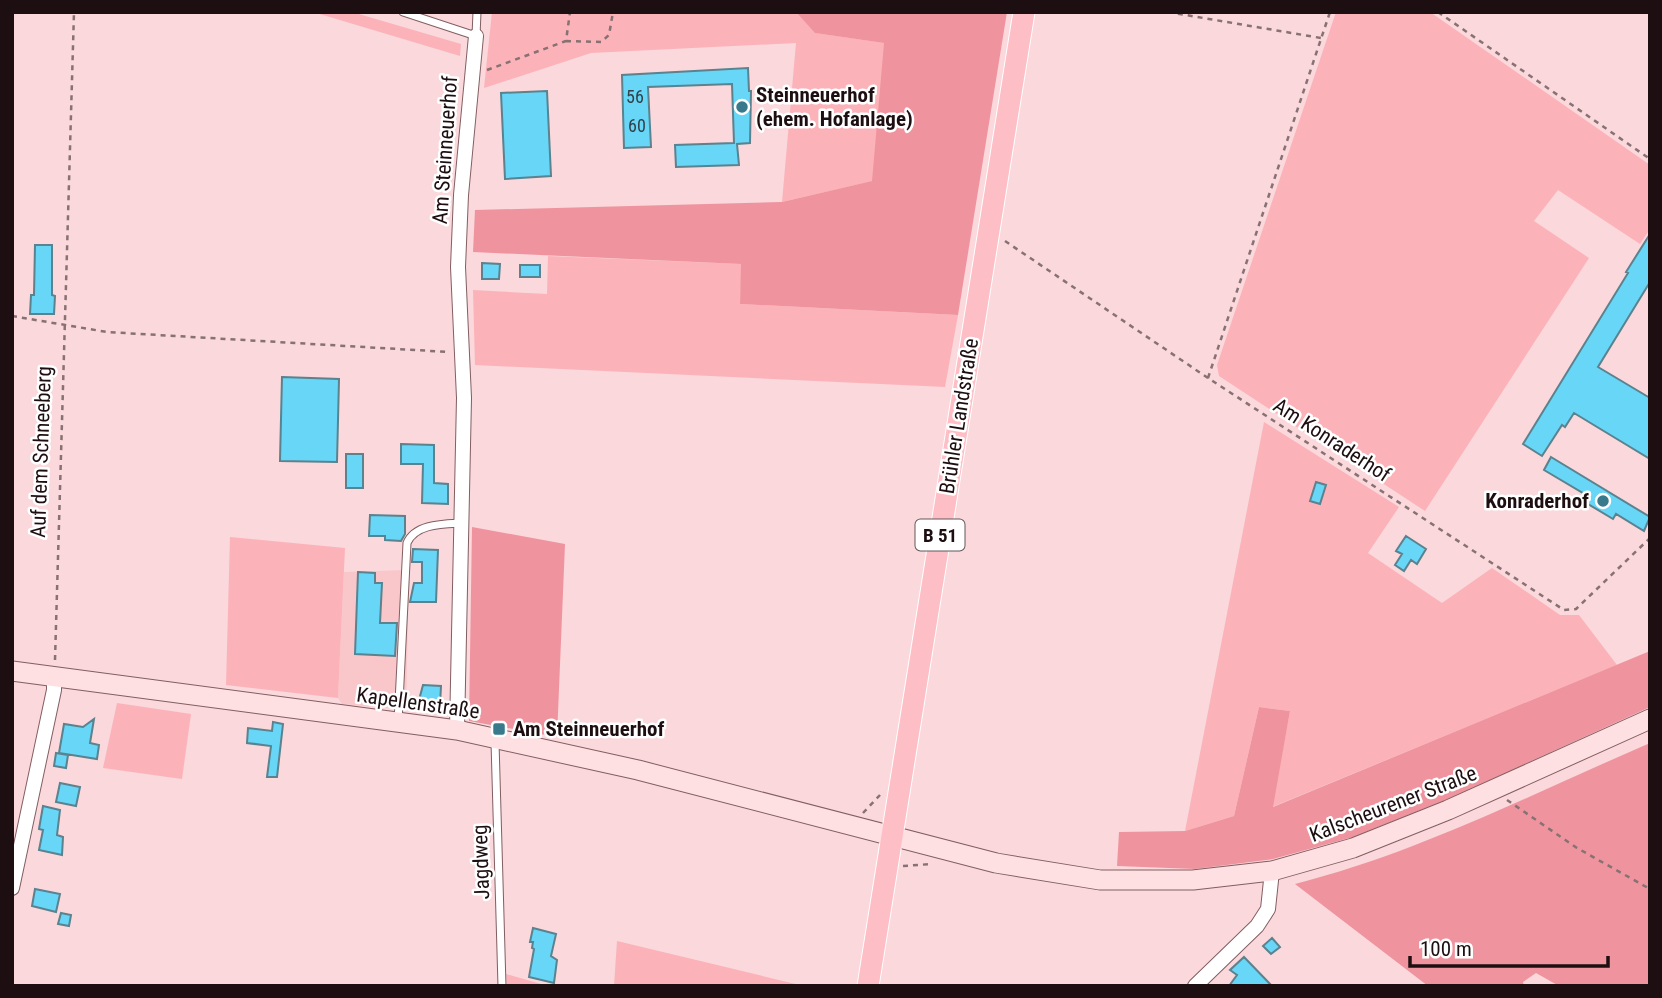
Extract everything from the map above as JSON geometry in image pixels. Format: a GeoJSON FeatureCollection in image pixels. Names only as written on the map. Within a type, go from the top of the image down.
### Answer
{"type":"FeatureCollection","features":[{"type":"Feature","properties":{"kind":"main road","name":"Brühler Landstraße"},"geometry":{"type":"LineString","coordinates":[[869,986],[1024,12]]}},
{"type":"Feature","properties":{"kind":"main road","name":"Kapellenstraße"},"geometry":{"type":"LineString","coordinates":[[12,671],[457,730],[638,770],[892,835]]}},
{"type":"Feature","properties":{"kind":"main road","name":"Kalscheurener Straße"},"geometry":{"type":"LineString","coordinates":[[892,835],[996,863],[1100,880],[1194,880],[1272,871],[1365,843],[1448,810],[1650,719]]}},
{"type":"Feature","properties":{"kind":"street","name":"Am Steinneuerhof"},"geometry":{"type":"LineString","coordinates":[[457,730],[463,352],[459,255],[461,195],[476,36]]}},
{"type":"Feature","properties":{"kind":"street"},"geometry":{"type":"LineString","coordinates":[[12,888],[54,690],[54,678]]}},
{"type":"Feature","properties":{"kind":"street"},"geometry":{"type":"LineString","coordinates":[[1195,986],[1257,926],[1268,909],[1272,871]]}},
{"type":"Feature","properties":{"kind":"lane"},"geometry":{"type":"LineString","coordinates":[[403,12],[476,36],[477,12]]}},
{"type":"Feature","properties":{"kind":"lane"},"geometry":{"type":"LineString","coordinates":[[398,722],[407,543],[410,535],[418,530],[461,523]]}},
{"type":"Feature","properties":{"kind":"lane","name":"Jagdweg"},"geometry":{"type":"LineString","coordinates":[[495,738],[502,986]]}},
{"type":"Feature","properties":{"kind":"path","name":"Auf dem Schneeberg"},"geometry":{"type":"LineString","coordinates":[[54,678],[74,12]]}},
{"type":"Feature","properties":{"kind":"path"},"geometry":{"type":"LineString","coordinates":[[566,41],[570,12]]}},
{"type":"Feature","properties":{"kind":"path"},"geometry":{"type":"LineString","coordinates":[[471,75],[566,41],[601,42],[609,35],[613,12]]}},
{"type":"Feature","properties":{"kind":"path"},"geometry":{"type":"LineString","coordinates":[[1168,12],[1322,38]]}},
{"type":"Feature","properties":{"kind":"path"},"geometry":{"type":"LineString","coordinates":[[1208,377],[1330,12]]}},
{"type":"Feature","properties":{"kind":"path"},"geometry":{"type":"LineString","coordinates":[[1438,12],[1650,159]]}},
{"type":"Feature","properties":{"kind":"path","name":"Am Konraderhof"},"geometry":{"type":"LineString","coordinates":[[988,234],[1002,239],[1564,610],[1576,609],[1650,538]]}},
{"type":"Feature","properties":{"kind":"path"},"geometry":{"type":"LineString","coordinates":[[12,316],[107,332],[463,352]]}},
{"type":"Feature","properties":{"kind":"path"},"geometry":{"type":"LineString","coordinates":[[1505,798],[1577,848],[1650,888]]}},
{"type":"Feature","properties":{"kind":"path"},"geometry":{"type":"LineString","coordinates":[[888,863],[909,867],[941,863]]}},
{"type":"Feature","properties":{"kind":"shaded area"},"geometry":{"type":"Polygon","coordinates":[[[313,12],[352,12],[461,44],[460,56],[313,12]]]}},
{"type":"Feature","properties":{"kind":"shaded area"},"geometry":{"type":"Polygon","coordinates":[[[492,12],[796,12],[816,33],[885,43],[873,181],[782,202],[796,43],[591,53],[484,88],[492,12]]]}},
{"type":"Feature","properties":{"kind":"shaded area"},"geometry":{"type":"Polygon","coordinates":[[[796,12],[1007,12],[958,315],[740,304],[741,264],[473,252],[475,210],[782,202],[872,181],[884,43],[815,33],[796,12]]]}},
{"type":"Feature","properties":{"kind":"shaded area"},"geometry":{"type":"Polygon","coordinates":[[[1336,12],[1430,12],[1650,165],[1650,233],[1648,232],[1640,244],[1558,190],[1534,221],[1589,258],[1425,511],[1219,376],[1217,365],[1336,12]]]}},
{"type":"Feature","properties":{"kind":"shaded area"},"geometry":{"type":"Polygon","coordinates":[[[548,256],[742,264],[740,304],[958,315],[945,387],[475,365],[473,290],[547,294],[548,256]]]}},
{"type":"Feature","properties":{"kind":"shaded area"},"geometry":{"type":"Polygon","coordinates":[[[1264,422],[1399,507],[1368,553],[1442,603],[1492,568],[1560,615],[1579,615],[1617,665],[1272,807],[1290,711],[1259,707],[1234,816],[1185,831],[1264,422]]]}},
{"type":"Feature","properties":{"kind":"shaded area"},"geometry":{"type":"Polygon","coordinates":[[[472,527],[565,544],[557,737],[469,721],[472,527]]]}},
{"type":"Feature","properties":{"kind":"shaded area"},"geometry":{"type":"Polygon","coordinates":[[[230,537],[345,548],[338,698],[226,685],[230,537]]]}},
{"type":"Feature","properties":{"kind":"shaded area"},"geometry":{"type":"Polygon","coordinates":[[[409,570],[406,710],[342,704],[338,698],[344,572],[409,570]]]}},
{"type":"Feature","properties":{"kind":"shaded area"},"geometry":{"type":"Polygon","coordinates":[[[1650,651],[1650,707],[1448,799],[1353,837],[1273,859],[1195,869],[1117,866],[1119,832],[1185,831],[1234,816],[1259,707],[1290,711],[1273,807],[1650,651]]]}},
{"type":"Feature","properties":{"kind":"shaded area"},"geometry":{"type":"Polygon","coordinates":[[[117,703],[191,714],[182,779],[103,768],[117,703]]]}},
{"type":"Feature","properties":{"kind":"shaded area"},"geometry":{"type":"Polygon","coordinates":[[[1650,743],[1650,986],[1559,986],[1536,973],[1523,982],[1524,986],[1428,986],[1295,884],[1341,871],[1431,839],[1650,743]]]}},
{"type":"Feature","properties":{"kind":"shaded area"},"geometry":{"type":"Polygon","coordinates":[[[617,941],[804,986],[614,986],[617,941]]]}},
{"type":"Feature","properties":{"kind":"shaded area"},"geometry":{"type":"Polygon","coordinates":[[[506,974],[548,986],[507,986],[506,974]]]}},
{"type":"Feature","properties":{"kind":"building"},"geometry":{"type":"Polygon","coordinates":[[[748,68],[751,91],[750,143],[737,144],[739,165],[676,167],[675,145],[734,143],[732,84],[648,87],[651,147],[624,148],[622,75],[748,68]]]}},
{"type":"Feature","properties":{"kind":"building"},"geometry":{"type":"Polygon","coordinates":[[[547,91],[551,176],[505,179],[501,93],[547,91]]]}},
{"type":"Feature","properties":{"kind":"building"},"geometry":{"type":"Polygon","coordinates":[[[1650,234],[1650,282],[1598,367],[1650,398],[1650,459],[1574,413],[1565,427],[1562,425],[1542,456],[1523,444],[1650,234]]]}},
{"type":"Feature","properties":{"kind":"building"},"geometry":{"type":"Polygon","coordinates":[[[35,245],[52,245],[54,314],[30,314],[31,295],[34,295],[35,245]]]}},
{"type":"Feature","properties":{"kind":"building"},"geometry":{"type":"Polygon","coordinates":[[[482,263],[500,264],[499,279],[482,279],[482,263]]]}},
{"type":"Feature","properties":{"kind":"building"},"geometry":{"type":"Polygon","coordinates":[[[520,265],[540,265],[540,277],[520,277],[520,265]]]}},
{"type":"Feature","properties":{"kind":"building"},"geometry":{"type":"Polygon","coordinates":[[[282,377],[339,379],[337,462],[280,461],[282,377]]]}},
{"type":"Feature","properties":{"kind":"building"},"geometry":{"type":"Polygon","coordinates":[[[401,444],[434,445],[434,483],[448,484],[448,504],[422,503],[423,464],[401,464],[401,444]]]}},
{"type":"Feature","properties":{"kind":"building"},"geometry":{"type":"Polygon","coordinates":[[[346,454],[363,454],[363,488],[346,488],[346,454]]]}},
{"type":"Feature","properties":{"kind":"building"},"geometry":{"type":"Polygon","coordinates":[[[1551,457],[1650,517],[1644,531],[1616,514],[1613,519],[1583,501],[1586,495],[1544,470],[1551,457]]]}},
{"type":"Feature","properties":{"kind":"building"},"geometry":{"type":"Polygon","coordinates":[[[1316,482],[1326,485],[1320,504],[1310,501],[1316,482]]]}},
{"type":"Feature","properties":{"kind":"building"},"geometry":{"type":"Polygon","coordinates":[[[370,515],[405,516],[405,534],[401,541],[385,540],[385,536],[369,536],[370,515]]]}},
{"type":"Feature","properties":{"kind":"building"},"geometry":{"type":"Polygon","coordinates":[[[1406,536],[1426,549],[1417,564],[1411,560],[1404,571],[1395,565],[1402,554],[1396,551],[1406,536]]]}},
{"type":"Feature","properties":{"kind":"building"},"geometry":{"type":"Polygon","coordinates":[[[413,549],[438,550],[436,602],[410,602],[414,583],[422,583],[422,562],[412,562],[413,549]]]}},
{"type":"Feature","properties":{"kind":"building"},"geometry":{"type":"Polygon","coordinates":[[[358,572],[375,573],[375,583],[382,583],[380,623],[397,623],[395,656],[355,654],[358,572]]]}},
{"type":"Feature","properties":{"kind":"building"},"geometry":{"type":"Polygon","coordinates":[[[423,685],[441,686],[440,705],[424,707],[419,700],[423,685]]]}},
{"type":"Feature","properties":{"kind":"building"},"geometry":{"type":"Polygon","coordinates":[[[94,719],[90,743],[99,745],[97,759],[59,753],[64,724],[83,727],[94,719]]]}},
{"type":"Feature","properties":{"kind":"building"},"geometry":{"type":"Polygon","coordinates":[[[273,722],[283,724],[277,777],[267,777],[271,746],[247,743],[248,728],[272,731],[273,722]]]}},
{"type":"Feature","properties":{"kind":"building"},"geometry":{"type":"Polygon","coordinates":[[[56,753],[68,755],[66,768],[54,766],[56,753]]]}},
{"type":"Feature","properties":{"kind":"building"},"geometry":{"type":"Polygon","coordinates":[[[60,783],[80,787],[76,806],[56,802],[60,783]]]}},
{"type":"Feature","properties":{"kind":"building"},"geometry":{"type":"Polygon","coordinates":[[[43,806],[60,810],[57,835],[63,837],[62,855],[39,850],[43,830],[39,829],[43,806]]]}},
{"type":"Feature","properties":{"kind":"building"},"geometry":{"type":"Polygon","coordinates":[[[35,889],[60,894],[56,912],[32,906],[35,889]]]}},
{"type":"Feature","properties":{"kind":"building"},"geometry":{"type":"Polygon","coordinates":[[[61,913],[71,915],[69,926],[58,924],[61,913]]]}},
{"type":"Feature","properties":{"kind":"building"},"geometry":{"type":"Polygon","coordinates":[[[533,928],[556,934],[551,956],[557,960],[554,983],[529,977],[534,949],[533,942],[530,942],[533,928]]]}},
{"type":"Feature","properties":{"kind":"building"},"geometry":{"type":"Polygon","coordinates":[[[1272,938],[1280,947],[1271,954],[1263,946],[1272,938]]]}},
{"type":"Feature","properties":{"kind":"building"},"geometry":{"type":"Polygon","coordinates":[[[1244,957],[1272,986],[1229,986],[1237,975],[1230,970],[1244,957]]]}},
{"type":"Feature","properties":{"kind":"place","name":"Steinneuerhof (ehem. Hofanlage)"},"geometry":{"type":"Point","coordinates":[742,107]}},
{"type":"Feature","properties":{"kind":"place","name":"Konraderhof"},"geometry":{"type":"Point","coordinates":[1603,501]}},
{"type":"Feature","properties":{"kind":"place","name":"Am Steinneuerhof"},"geometry":{"type":"Point","coordinates":[499,729]}}]}
